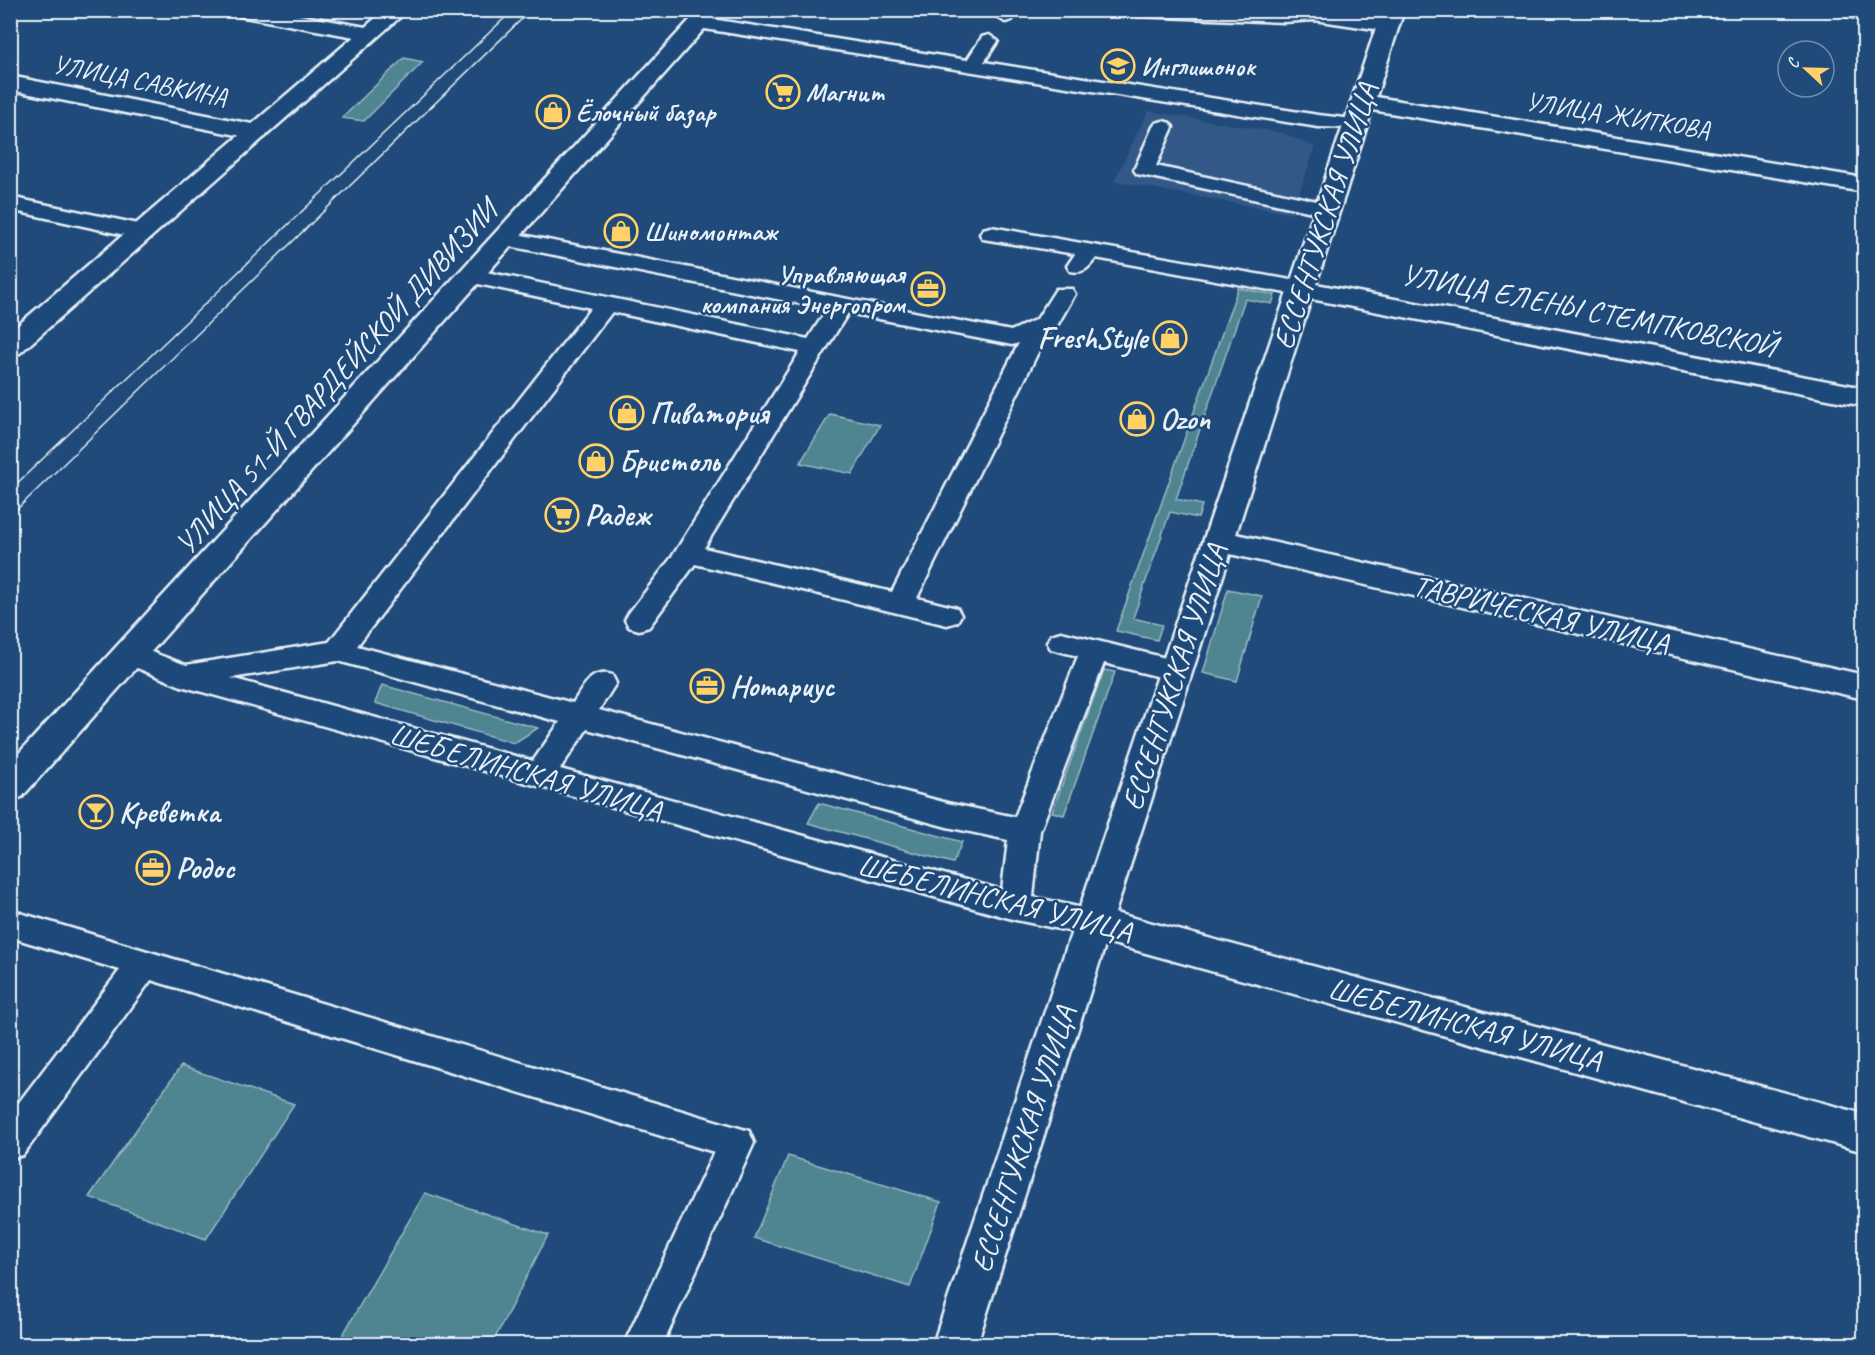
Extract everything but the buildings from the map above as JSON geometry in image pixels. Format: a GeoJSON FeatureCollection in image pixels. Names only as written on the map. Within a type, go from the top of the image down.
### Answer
{"type":"FeatureCollection","features":[{"type":"Feature","properties":{"kind":"street"},"geometry":{"type":"LineString","coordinates":[[10,347],[398,10]]}},
{"type":"Feature","properties":{"kind":"street"},"geometry":{"type":"LineString","coordinates":[[1848,10],[1864,13]]}},
{"type":"Feature","properties":{"kind":"street","name":"УЛИЦА 51-Й ГВАРДЕЙСКОЙ ДИВИЗИИ"},"geometry":{"type":"LineString","coordinates":[[10,787],[705,17]]}},
{"type":"Feature","properties":{"kind":"street","name":"ЕССЕНТУКСКАЯ УЛИЦА"},"geometry":{"type":"LineString","coordinates":[[956,1344],[1390,18]]}},
{"type":"Feature","properties":{"kind":"street","name":"УЛИЦА САВКИНА"},"geometry":{"type":"LineString","coordinates":[[10,83],[258,132]]}},
{"type":"Feature","properties":{"kind":"street","name":"УЛИЦА ЖИТКОВА"},"geometry":{"type":"LineString","coordinates":[[1359,113],[1864,185]]}},
{"type":"Feature","properties":{"kind":"street","name":"УЛИЦА ЕЛЕНЫ СТЕМПКОВСКОЙ"},"geometry":{"type":"LineString","coordinates":[[1302,289],[1864,397]]}},
{"type":"Feature","properties":{"kind":"street","name":"ТАВРИЧЕСКАЯ УЛИЦА"},"geometry":{"type":"LineString","coordinates":[[1218,541],[1864,687]]}},
{"type":"Feature","properties":{"kind":"street","name":"ШЕБЕЛИНСКАЯ УЛИЦА"},"geometry":{"type":"LineString","coordinates":[[1094,922],[1864,1133]]}},
{"type":"Feature","properties":{"kind":"lane"},"geometry":{"type":"LineString","coordinates":[[239,10],[371,34]]}},
{"type":"Feature","properties":{"kind":"lane"},"geometry":{"type":"LineString","coordinates":[[1137,10],[1324,14],[1390,18]]}},
{"type":"Feature","properties":{"kind":"lane"},"geometry":{"type":"LineString","coordinates":[[705,17],[972,66],[1318,121],[1359,113]]}},
{"type":"Feature","properties":{"kind":"lane"},"geometry":{"type":"LineString","coordinates":[[972,66],[989,41]]}},
{"type":"Feature","properties":{"kind":"lane"},"geometry":{"type":"LineString","coordinates":[[1163,127],[1144,170],[1326,209]]}},
{"type":"Feature","properties":{"kind":"lane"},"geometry":{"type":"LineString","coordinates":[[10,203],[142,232]]}},
{"type":"Feature","properties":{"kind":"lane"},"geometry":{"type":"LineString","coordinates":[[991,234],[1084,258],[1302,289]]}},
{"type":"Feature","properties":{"kind":"lane"},"geometry":{"type":"LineString","coordinates":[[507,238],[1012,338],[1038,329],[1050,321],[1065,294]]}},
{"type":"Feature","properties":{"kind":"lane"},"geometry":{"type":"LineString","coordinates":[[472,276],[814,348]]}},
{"type":"Feature","properties":{"kind":"lane"},"geometry":{"type":"LineString","coordinates":[[338,651],[606,304]]}},
{"type":"Feature","properties":{"kind":"lane"},"geometry":{"type":"LineString","coordinates":[[639,620],[688,553],[842,304]]}},
{"type":"Feature","properties":{"kind":"lane"},"geometry":{"type":"LineString","coordinates":[[900,604],[1038,329]]}},
{"type":"Feature","properties":{"kind":"lane"},"geometry":{"type":"LineString","coordinates":[[688,553],[947,615]]}},
{"type":"Feature","properties":{"kind":"lane"},"geometry":{"type":"LineString","coordinates":[[1061,642],[1176,670]]}},
{"type":"Feature","properties":{"kind":"lane"},"geometry":{"type":"LineString","coordinates":[[1016,907],[1025,831],[1095,650]]}},
{"type":"Feature","properties":{"kind":"lane"},"geometry":{"type":"LineString","coordinates":[[181,675],[338,651],[947,816],[1025,831]]}},
{"type":"Feature","properties":{"kind":"lane","name":"ШЕБЕЛИНСКАЯ УЛИЦА"},"geometry":{"type":"LineString","coordinates":[[129,654],[181,675],[540,776],[1016,907],[1094,922]]}},
{"type":"Feature","properties":{"kind":"lane"},"geometry":{"type":"LineString","coordinates":[[540,776],[602,683]]}},
{"type":"Feature","properties":{"kind":"lane"},"geometry":{"type":"LineString","coordinates":[[10,923],[736,1143],[643,1344]]}},
{"type":"Feature","properties":{"kind":"lane"},"geometry":{"type":"LineString","coordinates":[[10,1143],[144,963]]}},
{"type":"Feature","properties":{"kind":"shaded area"},"geometry":{"type":"Polygon","coordinates":[[[1148,111],[1283,133],[1315,147],[1292,214],[1114,181],[1148,111]]]}},
{"type":"Feature","properties":{"kind":"green space"},"geometry":{"type":"Polygon","coordinates":[[[404,58],[423,62],[364,121],[342,118],[404,58]]]}},
{"type":"Feature","properties":{"kind":"green space"},"geometry":{"type":"Polygon","coordinates":[[[1238,288],[1275,295],[1272,304],[1245,299],[1176,499],[1202,505],[1198,518],[1170,512],[1133,618],[1162,625],[1157,640],[1116,631],[1238,288]]]}},
{"type":"Feature","properties":{"kind":"green space"},"geometry":{"type":"Polygon","coordinates":[[[830,414],[880,425],[852,474],[800,463],[830,414]]]}},
{"type":"Feature","properties":{"kind":"green space"},"geometry":{"type":"Polygon","coordinates":[[[1228,589],[1262,596],[1237,681],[1203,673],[1228,589]]]}},
{"type":"Feature","properties":{"kind":"green space"},"geometry":{"type":"Polygon","coordinates":[[[1104,670],[1115,672],[1064,815],[1052,812],[1104,670]]]}},
{"type":"Feature","properties":{"kind":"green space"},"geometry":{"type":"Polygon","coordinates":[[[382,685],[538,728],[514,743],[375,703],[382,685]]]}},
{"type":"Feature","properties":{"kind":"green space"},"geometry":{"type":"Polygon","coordinates":[[[819,803],[962,842],[953,863],[808,823],[819,803]]]}},
{"type":"Feature","properties":{"kind":"green space"},"geometry":{"type":"Polygon","coordinates":[[[181,1066],[294,1104],[206,1239],[89,1197],[181,1066]]]}},
{"type":"Feature","properties":{"kind":"green space"},"geometry":{"type":"Polygon","coordinates":[[[788,1156],[941,1202],[910,1287],[754,1238],[788,1156]]]}},
{"type":"Feature","properties":{"kind":"green space"},"geometry":{"type":"Polygon","coordinates":[[[425,1193],[548,1235],[492,1344],[358,1344],[341,1338],[425,1193]]]}},
{"type":"Feature","properties":{"kind":"tram line"},"geometry":{"type":"LineString","coordinates":[[10,490],[513,10]]}},
{"type":"Feature","properties":{"kind":"tram line"},"geometry":{"type":"LineString","coordinates":[[10,516],[531,10]]}},
{"type":"Feature","properties":{"kind":"place","name":"Инглишонок"},"geometry":{"type":"Point","coordinates":[1118,66]}},
{"type":"Feature","properties":{"kind":"place","name":"Магнит"},"geometry":{"type":"Point","coordinates":[783,92]}},
{"type":"Feature","properties":{"kind":"place","name":"Ёлочный базар"},"geometry":{"type":"Point","coordinates":[553,112]}},
{"type":"Feature","properties":{"kind":"place","name":"Шиномонтаж"},"geometry":{"type":"Point","coordinates":[621,231]}},
{"type":"Feature","properties":{"kind":"place","name":"Управляющая компания Энергопром"},"geometry":{"type":"Point","coordinates":[928,289]}},
{"type":"Feature","properties":{"kind":"place","name":"FreshStyle"},"geometry":{"type":"Point","coordinates":[1170,338]}},
{"type":"Feature","properties":{"kind":"place","name":"Пиватория"},"geometry":{"type":"Point","coordinates":[627,413]}},
{"type":"Feature","properties":{"kind":"place","name":"Ozon"},"geometry":{"type":"Point","coordinates":[1137,419]}},
{"type":"Feature","properties":{"kind":"place","name":"Бристоль"},"geometry":{"type":"Point","coordinates":[596,461]}},
{"type":"Feature","properties":{"kind":"place","name":"Радеж"},"geometry":{"type":"Point","coordinates":[562,515]}},
{"type":"Feature","properties":{"kind":"place","name":"Нотариус"},"geometry":{"type":"Point","coordinates":[707,686]}},
{"type":"Feature","properties":{"kind":"place","name":"Креветка"},"geometry":{"type":"Point","coordinates":[96,812]}},
{"type":"Feature","properties":{"kind":"place","name":"Родос"},"geometry":{"type":"Point","coordinates":[153,868]}}]}
